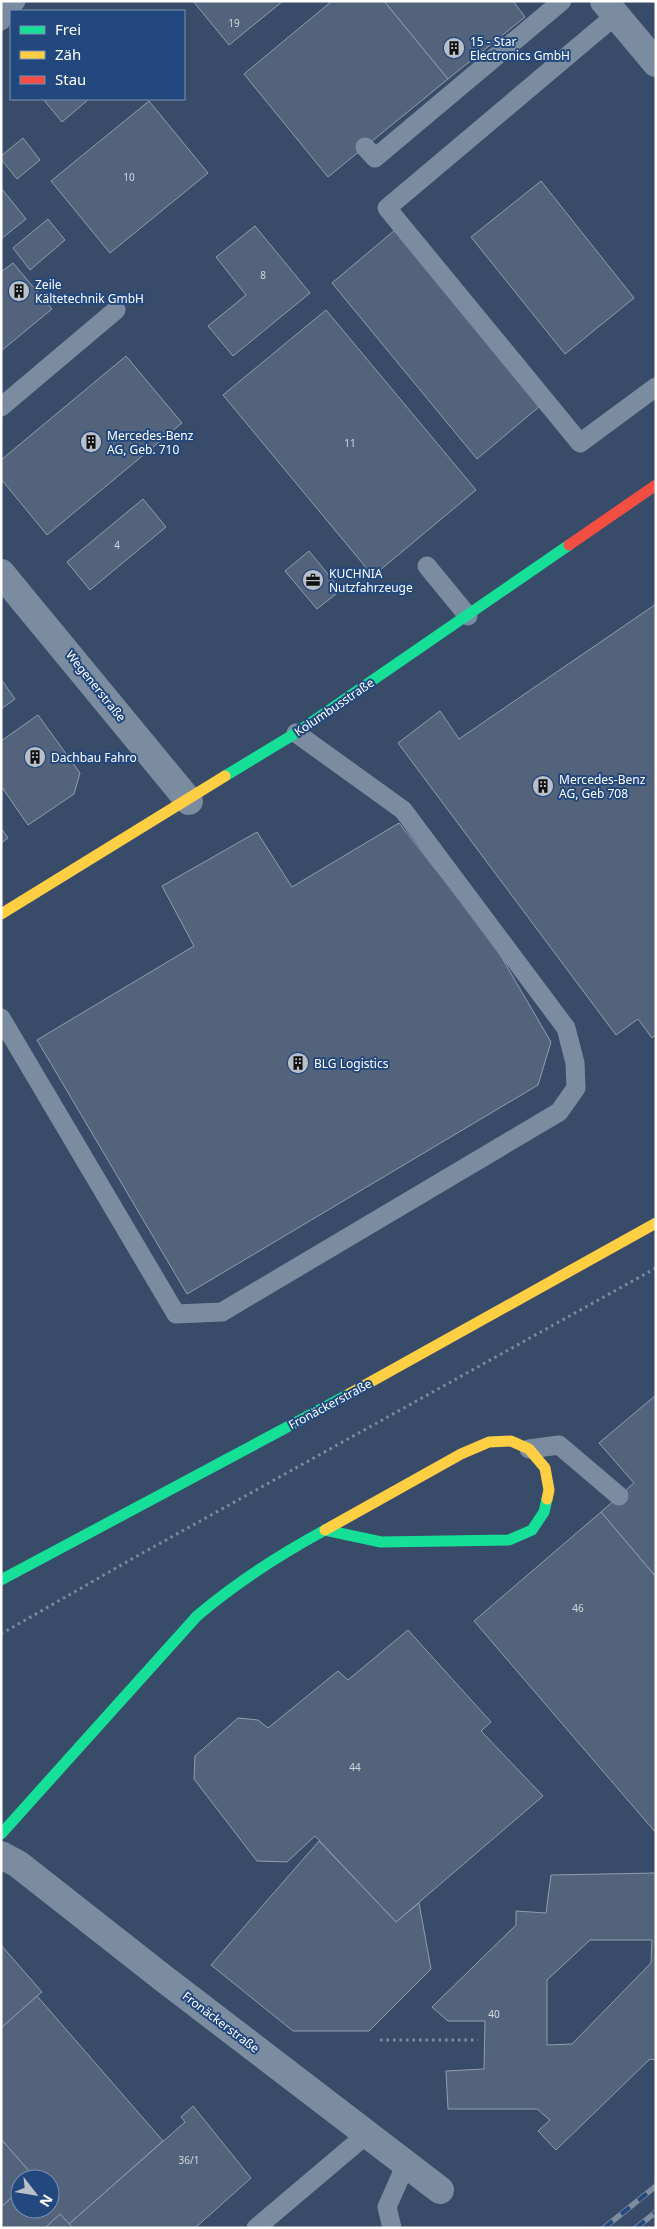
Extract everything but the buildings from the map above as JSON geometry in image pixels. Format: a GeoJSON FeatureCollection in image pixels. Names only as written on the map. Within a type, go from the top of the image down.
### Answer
{"type":"FeatureCollection","features":[{"type":"Feature","properties":{"kind":"street"},"geometry":{"type":"LineString","coordinates":[[610,8],[656,63]]}},
{"type":"Feature","properties":{"kind":"street","name":"Kolumbusstraße"},"geometry":{"type":"LineString","coordinates":[[1,914],[189,801],[296,733],[656,485]]}},
{"type":"Feature","properties":{"kind":"street","name":"Wegenerstraße"},"geometry":{"type":"LineString","coordinates":[[1,573],[189,801]]}},
{"type":"Feature","properties":{"kind":"street","name":"Fronäckerstraße"},"geometry":{"type":"LineString","coordinates":[[1,1580],[14,1566],[407,1363],[656,1223]]}},
{"type":"Feature","properties":{"kind":"street"},"geometry":{"type":"LineString","coordinates":[[1,1834],[197,1616],[233,1585],[277,1556],[462,1454],[489,1442],[511,1441],[530,1449],[545,1468],[549,1490],[544,1512],[532,1530],[509,1540],[382,1542],[325,1530]]}},
{"type":"Feature","properties":{"kind":"street","name":"Fronäckerstraße"},"geometry":{"type":"LineString","coordinates":[[1,1855],[18,1864],[440,2190]]}},
{"type":"Feature","properties":{"kind":"lane"},"geometry":{"type":"LineString","coordinates":[[1,21],[16,1]]}},
{"type":"Feature","properties":{"kind":"lane"},"geometry":{"type":"LineString","coordinates":[[366,147],[375,158],[562,1]]}},
{"type":"Feature","properties":{"kind":"lane"},"geometry":{"type":"LineString","coordinates":[[610,8],[386,208],[580,443],[656,388]]}},
{"type":"Feature","properties":{"kind":"lane"},"geometry":{"type":"LineString","coordinates":[[1,407],[116,310]]}},
{"type":"Feature","properties":{"kind":"lane"},"geometry":{"type":"LineString","coordinates":[[427,566],[468,616]]}},
{"type":"Feature","properties":{"kind":"lane"},"geometry":{"type":"LineString","coordinates":[[1,1018],[176,1314],[222,1312],[559,1112],[576,1088],[575,1063],[566,1028],[403,810],[296,733]]}},
{"type":"Feature","properties":{"kind":"lane"},"geometry":{"type":"LineString","coordinates":[[530,1449],[559,1445],[619,1496]]}},
{"type":"Feature","properties":{"kind":"lane"},"geometry":{"type":"LineString","coordinates":[[256,2228],[367,2134]]}},
{"type":"Feature","properties":{"kind":"lane"},"geometry":{"type":"LineString","coordinates":[[392,2228],[386,2207],[406,2164]]}},
{"type":"Feature","properties":{"kind":"path"},"geometry":{"type":"LineString","coordinates":[[1,1634],[130,1560],[656,1268]]}},
{"type":"Feature","properties":{"kind":"path"},"geometry":{"type":"LineString","coordinates":[[380,2040],[478,2040]]}},
{"type":"Feature","properties":{"kind":"railway"},"geometry":{"type":"LineString","coordinates":[[604,2228],[656,2186]]}},
{"type":"Feature","properties":{"kind":"railway"},"geometry":{"type":"LineString","coordinates":[[636,2228],[656,2212]]}},
{"type":"Feature","properties":{"kind":"traffic: fast"},"geometry":{"type":"LineString","coordinates":[[225,776],[296,733],[569,545]]}},
{"type":"Feature","properties":{"kind":"traffic: fast"},"geometry":{"type":"LineString","coordinates":[[1,1580],[349,1394]]}},
{"type":"Feature","properties":{"kind":"traffic: fast"},"geometry":{"type":"LineString","coordinates":[[1,1834],[197,1616],[243,1580],[291,1549],[325,1530],[381,1542],[509,1540],[532,1530],[544,1512],[547,1499]]}},
{"type":"Feature","properties":{"kind":"traffic: slow"},"geometry":{"type":"LineString","coordinates":[[1,914],[225,776]]}},
{"type":"Feature","properties":{"kind":"traffic: slow"},"geometry":{"type":"LineString","coordinates":[[349,1394],[656,1223]]}},
{"type":"Feature","properties":{"kind":"traffic: slow"},"geometry":{"type":"LineString","coordinates":[[325,1530],[461,1454],[489,1442],[511,1441],[529,1449],[545,1468],[549,1490],[547,1499]]}},
{"type":"Feature","properties":{"kind":"traffic: jam"},"geometry":{"type":"LineString","coordinates":[[569,545],[656,485]]}},
{"type":"Feature","properties":{"kind":"place","name":"15 - Star Electronics GmbH"},"geometry":{"type":"Point","coordinates":[454,48]}},
{"type":"Feature","properties":{"kind":"place","name":"Zeile Kältetechnik GmbH"},"geometry":{"type":"Point","coordinates":[19,291]}},
{"type":"Feature","properties":{"kind":"place","name":"Mercedes-Benz AG, Geb. 710"},"geometry":{"type":"Point","coordinates":[91,442]}},
{"type":"Feature","properties":{"kind":"place","name":"KUCHNIA Nutzfahrzeuge"},"geometry":{"type":"Point","coordinates":[313,580]}},
{"type":"Feature","properties":{"kind":"place","name":"Dachbau Fahro"},"geometry":{"type":"Point","coordinates":[35,757]}},
{"type":"Feature","properties":{"kind":"place","name":"Mercedes-Benz AG, Geb 708"},"geometry":{"type":"Point","coordinates":[543,786]}},
{"type":"Feature","properties":{"kind":"place","name":"BLG Logistics"},"geometry":{"type":"Point","coordinates":[298,1063]}}]}
